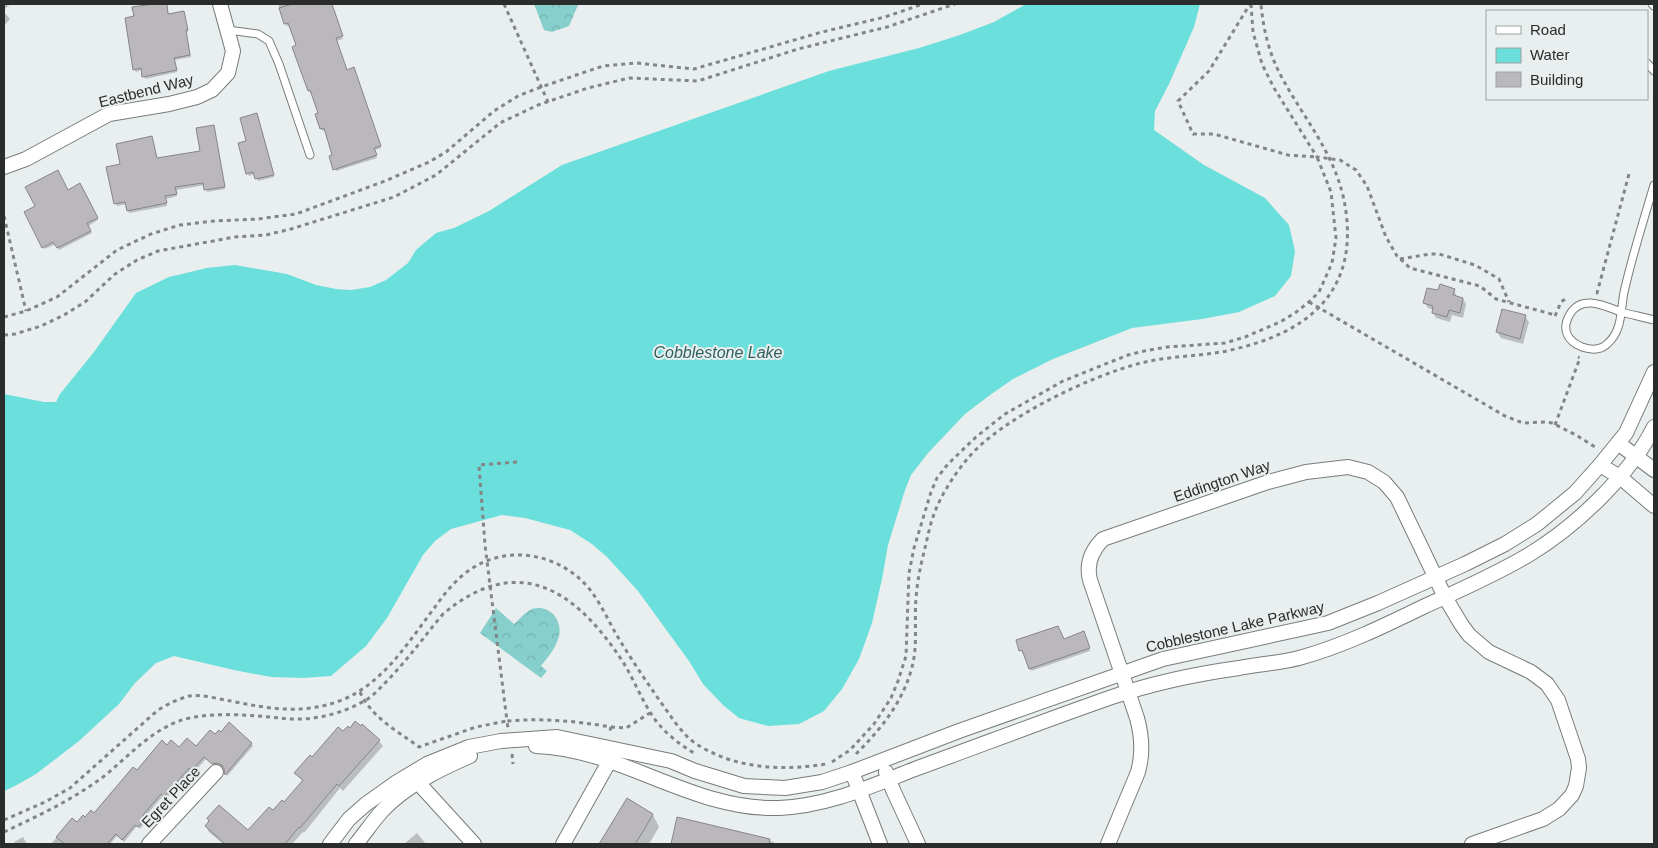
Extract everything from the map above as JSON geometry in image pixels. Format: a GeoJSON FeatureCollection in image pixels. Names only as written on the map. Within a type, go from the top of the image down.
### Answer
{"type":"FeatureCollection","features":[{"type":"Feature","properties":{"kind":"street","name":"Eastbend Way"},"geometry":{"type":"LineString","coordinates":[[4,167],[26,159],[109,114],[169,104],[197,97],[212,90],[228,73],[233,51],[220,4]]}},
{"type":"Feature","properties":{"kind":"street","name":"Cobblestone Lake Parkway"},"geometry":{"type":"LineString","coordinates":[[356,844],[384,809],[427,764],[469,747],[501,741],[557,737],[611,750],[671,761],[695,771],[744,786],[785,788],[822,782],[882,762],[959,731],[1163,659],[1328,623],[1436,578],[1504,544],[1537,524],[1575,492],[1626,433],[1654,372]]}},
{"type":"Feature","properties":{"kind":"street","name":"Cobblestone Lake Parkway"},"geometry":{"type":"LineString","coordinates":[[611,750],[711,799],[739,805],[780,808],[803,806],[828,802],[860,791],[1035,724],[1128,691],[1320,652],[1383,627],[1530,553],[1563,530],[1606,493],[1646,443],[1654,427]]}},
{"type":"Feature","properties":{"kind":"street"},"geometry":{"type":"LineString","coordinates":[[1618,443],[1654,470]]}},
{"type":"Feature","properties":{"kind":"street"},"geometry":{"type":"LineString","coordinates":[[1600,465],[1620,477],[1654,506]]}},
{"type":"Feature","properties":{"kind":"street","name":"Eddington Way"},"geometry":{"type":"LineString","coordinates":[[1108,844],[1141,762],[1141,739],[1140,728],[1088,574],[1089,561],[1095,548],[1103,539],[1268,482],[1306,472],[1338,467],[1358,469],[1376,476],[1392,489],[1398,497],[1445,597],[1461,624],[1478,644],[1489,652],[1539,677],[1553,692],[1562,710],[1578,759],[1579,768],[1576,786],[1566,803],[1543,819],[1472,844]]}},
{"type":"Feature","properties":{"kind":"street"},"geometry":{"type":"LineString","coordinates":[[564,844],[611,750]]}},
{"type":"Feature","properties":{"kind":"street"},"geometry":{"type":"LineString","coordinates":[[882,762],[918,844]]}},
{"type":"Feature","properties":{"kind":"street","name":"Egret Place"},"geometry":{"type":"LineString","coordinates":[[150,844],[216,772]]}},
{"type":"Feature","properties":{"kind":"street"},"geometry":{"type":"LineString","coordinates":[[852,772],[880,844]]}},
{"type":"Feature","properties":{"kind":"street","name":"Cobblestone Lake Parkway"},"geometry":{"type":"LineString","coordinates":[[330,844],[349,819],[366,804],[414,778]]}},
{"type":"Feature","properties":{"kind":"street"},"geometry":{"type":"LineString","coordinates":[[414,778],[474,844]]}},
{"type":"Feature","properties":{"kind":"street"},"geometry":{"type":"LineString","coordinates":[[739,805],[744,786]]}},
{"type":"Feature","properties":{"kind":"lane"},"geometry":{"type":"LineString","coordinates":[[228,30],[258,34],[269,41],[279,64],[310,155]]}},
{"type":"Feature","properties":{"kind":"lane"},"geometry":{"type":"LineString","coordinates":[[1654,185],[1624,290],[1622,312],[1617,330],[1608,344],[1598,349],[1589,349],[1580,346],[1572,340],[1566,333],[1565,324],[1572,310],[1580,305],[1599,303],[1622,312],[1654,320]]}},
{"type":"Feature","properties":{"kind":"path"},"geometry":{"type":"LineString","coordinates":[[504,4],[548,102]]}},
{"type":"Feature","properties":{"kind":"path"},"geometry":{"type":"LineString","coordinates":[[4,317],[26,311],[57,297],[117,250],[151,234],[180,225],[214,220],[258,219],[296,214],[385,181],[429,162],[446,152],[494,111],[518,96],[541,87],[603,66],[636,63],[694,69],[822,32],[885,17],[923,4]]}},
{"type":"Feature","properties":{"kind":"path"},"geometry":{"type":"LineString","coordinates":[[4,335],[15,334],[64,316],[85,302],[115,274],[137,260],[158,250],[235,237],[266,235],[394,197],[436,175],[500,123],[548,102],[588,88],[629,78],[698,81],[798,49],[886,27],[955,4]]}},
{"type":"Feature","properties":{"kind":"path"},"geometry":{"type":"LineString","coordinates":[[4,820],[45,802],[70,788],[158,710],[173,701],[191,696],[266,708],[294,710],[316,708],[360,692],[371,684],[402,652],[446,591],[456,581],[473,568],[488,561],[518,554],[537,556],[573,572],[593,593],[618,638],[674,721],[697,745],[713,753],[756,767],[787,768],[832,762],[850,750],[874,724],[891,698],[906,656],[910,573],[920,526],[937,478],[965,447],[1005,414],[1043,391],[1086,372],[1128,355],[1144,351],[1225,342],[1245,337],[1280,322],[1309,302],[1318,292],[1332,263],[1336,238],[1331,192],[1317,157],[1274,88],[1262,64],[1253,32],[1251,4]]}},
{"type":"Feature","properties":{"kind":"path"},"geometry":{"type":"LineString","coordinates":[[1251,4],[1209,71],[1178,101],[1193,134],[1214,134],[1288,155],[1340,160],[1356,170],[1367,186],[1386,236],[1397,256],[1410,268],[1480,286],[1496,299],[1555,315]]}},
{"type":"Feature","properties":{"kind":"path"},"geometry":{"type":"LineString","coordinates":[[852,758],[895,709],[903,692],[912,668],[914,655],[917,580],[933,517],[941,498],[952,480],[981,445],[999,431],[1048,400],[1093,380],[1142,363],[1234,350],[1261,342],[1288,330],[1319,309],[1332,291],[1340,275],[1348,238],[1343,195],[1331,160],[1278,72],[1266,40],[1261,4]]}},
{"type":"Feature","properties":{"kind":"path"},"geometry":{"type":"LineString","coordinates":[[1589,291],[1597,293],[1630,174]]}},
{"type":"Feature","properties":{"kind":"path"},"geometry":{"type":"LineString","coordinates":[[4,216],[26,311]]}},
{"type":"Feature","properties":{"kind":"path"},"geometry":{"type":"LineString","coordinates":[[1400,259],[1439,254],[1475,265],[1499,279],[1509,303]]}},
{"type":"Feature","properties":{"kind":"path"},"geometry":{"type":"LineString","coordinates":[[1555,322],[1555,315],[1561,302],[1575,293]]}},
{"type":"Feature","properties":{"kind":"path"},"geometry":{"type":"LineString","coordinates":[[1309,302],[1505,416],[1523,423],[1544,422],[1556,425],[1594,447]]}},
{"type":"Feature","properties":{"kind":"path"},"geometry":{"type":"LineString","coordinates":[[1556,425],[1580,358],[1575,356]]}},
{"type":"Feature","properties":{"kind":"path"},"geometry":{"type":"LineString","coordinates":[[517,462],[479,465],[507,721],[546,719],[626,728],[650,713]]}},
{"type":"Feature","properties":{"kind":"path"},"geometry":{"type":"LineString","coordinates":[[4,832],[72,798],[104,776],[157,731],[181,720],[215,715],[256,715],[292,720],[315,718],[341,711],[364,701],[374,694],[396,672],[443,614],[462,599],[491,586],[512,582],[555,591],[571,602],[607,640],[623,662],[650,713],[664,730],[682,746],[699,757]]}},
{"type":"Feature","properties":{"kind":"path"},"geometry":{"type":"LineString","coordinates":[[360,692],[364,701],[378,718],[419,747]]}},
{"type":"Feature","properties":{"kind":"path"},"geometry":{"type":"LineString","coordinates":[[611,727],[611,750]]}},
{"type":"Feature","properties":{"kind":"path"},"geometry":{"type":"LineString","coordinates":[[512,754],[513,764]]}},
{"type":"Feature","properties":{"kind":"green space"},"geometry":{"type":"Polygon","coordinates":[[[534,4],[578,5],[569,26],[552,32],[544,30],[534,4]]]}},
{"type":"Feature","properties":{"kind":"green space"},"geometry":{"type":"Polygon","coordinates":[[[496,608],[514,624],[529,610],[538,608],[549,611],[557,619],[560,630],[558,640],[541,666],[547,671],[541,678],[480,633],[496,608]]]}},
{"type":"Feature","properties":{"kind":"water","name":"Cobblestone Lake"},"geometry":{"type":"Polygon","coordinates":[[[1026,4],[1200,4],[1194,27],[1155,111],[1154,130],[1204,165],[1265,198],[1289,225],[1295,251],[1291,276],[1275,296],[1239,312],[1132,328],[1053,359],[1013,379],[965,414],[928,453],[911,475],[888,545],[872,623],[859,659],[842,689],[824,711],[799,724],[768,726],[739,718],[723,705],[703,684],[689,661],[638,591],[607,557],[592,544],[570,530],[525,518],[502,515],[451,529],[435,541],[423,555],[387,618],[366,646],[331,676],[303,678],[271,677],[174,656],[156,663],[135,683],[119,704],[79,741],[36,774],[4,791],[4,394],[44,402],[56,402],[60,394],[94,352],[136,293],[169,277],[207,268],[235,265],[287,274],[316,285],[336,289],[351,290],[370,287],[386,280],[408,263],[416,250],[436,233],[454,228],[489,211],[562,165],[829,71],[919,48],[960,35],[994,22],[1026,4]]]}},
{"type":"Feature","properties":{"kind":"building"},"geometry":{"type":"Polygon","coordinates":[[[167,4],[168,14],[184,11],[190,55],[174,58],[177,70],[142,77],[141,68],[133,70],[125,18],[134,16],[132,7],[167,4]]]}},
{"type":"Feature","properties":{"kind":"building"},"geometry":{"type":"Polygon","coordinates":[[[292,4],[332,4],[343,36],[336,38],[347,70],[354,67],[381,146],[374,148],[377,155],[333,170],[329,156],[332,155],[324,128],[320,129],[315,114],[318,113],[292,47],[296,45],[288,23],[284,24],[279,8],[292,4]]]}},
{"type":"Feature","properties":{"kind":"building"},"geometry":{"type":"Polygon","coordinates":[[[257,113],[274,175],[255,179],[253,172],[246,174],[238,143],[246,141],[240,118],[257,113]]]}},
{"type":"Feature","properties":{"kind":"building"},"geometry":{"type":"Polygon","coordinates":[[[214,125],[225,187],[204,190],[203,183],[175,187],[177,194],[165,196],[167,203],[127,211],[125,202],[114,204],[106,167],[120,164],[116,144],[152,136],[157,158],[200,151],[196,128],[214,125]]]}},
{"type":"Feature","properties":{"kind":"building"},"geometry":{"type":"Polygon","coordinates":[[[58,170],[68,190],[80,183],[98,218],[87,223],[91,231],[57,248],[53,242],[42,248],[24,212],[35,206],[25,187],[58,170]]]}},
{"type":"Feature","properties":{"kind":"building"},"geometry":{"type":"Polygon","coordinates":[[[1440,284],[1455,289],[1453,295],[1463,298],[1460,313],[1449,310],[1447,317],[1432,313],[1433,306],[1423,303],[1427,288],[1438,290],[1440,284]]]}},
{"type":"Feature","properties":{"kind":"building"},"geometry":{"type":"Polygon","coordinates":[[[1502,309],[1526,315],[1520,339],[1496,332],[1502,309]]]}},
{"type":"Feature","properties":{"kind":"building"},"geometry":{"type":"Polygon","coordinates":[[[1058,626],[1064,639],[1084,631],[1090,648],[1029,669],[1022,650],[1019,651],[1016,640],[1058,626]]]}},
{"type":"Feature","properties":{"kind":"building"},"geometry":{"type":"Polygon","coordinates":[[[355,721],[361,726],[362,724],[380,740],[339,786],[337,784],[285,844],[225,844],[205,826],[209,821],[207,818],[219,805],[248,830],[269,807],[273,810],[282,800],[284,802],[303,780],[294,773],[310,755],[312,757],[338,727],[343,731],[348,726],[350,728],[355,721]]]}},
{"type":"Feature","properties":{"kind":"building"},"geometry":{"type":"Polygon","coordinates":[[[229,722],[252,743],[225,775],[222,765],[212,764],[204,757],[192,770],[189,768],[164,797],[161,794],[143,815],[146,818],[138,827],[135,825],[122,840],[116,834],[107,844],[65,844],[56,837],[72,818],[77,822],[91,810],[94,813],[133,767],[137,770],[162,740],[167,745],[171,740],[179,747],[187,738],[196,746],[210,730],[215,734],[219,730],[221,732],[229,722]]]}},
{"type":"Feature","properties":{"kind":"building"},"geometry":{"type":"Polygon","coordinates":[[[627,798],[653,814],[644,830],[635,844],[599,844],[627,798]]]}},
{"type":"Feature","properties":{"kind":"building"},"geometry":{"type":"Polygon","coordinates":[[[677,817],[770,839],[769,844],[671,844],[677,817]]]}}]}
